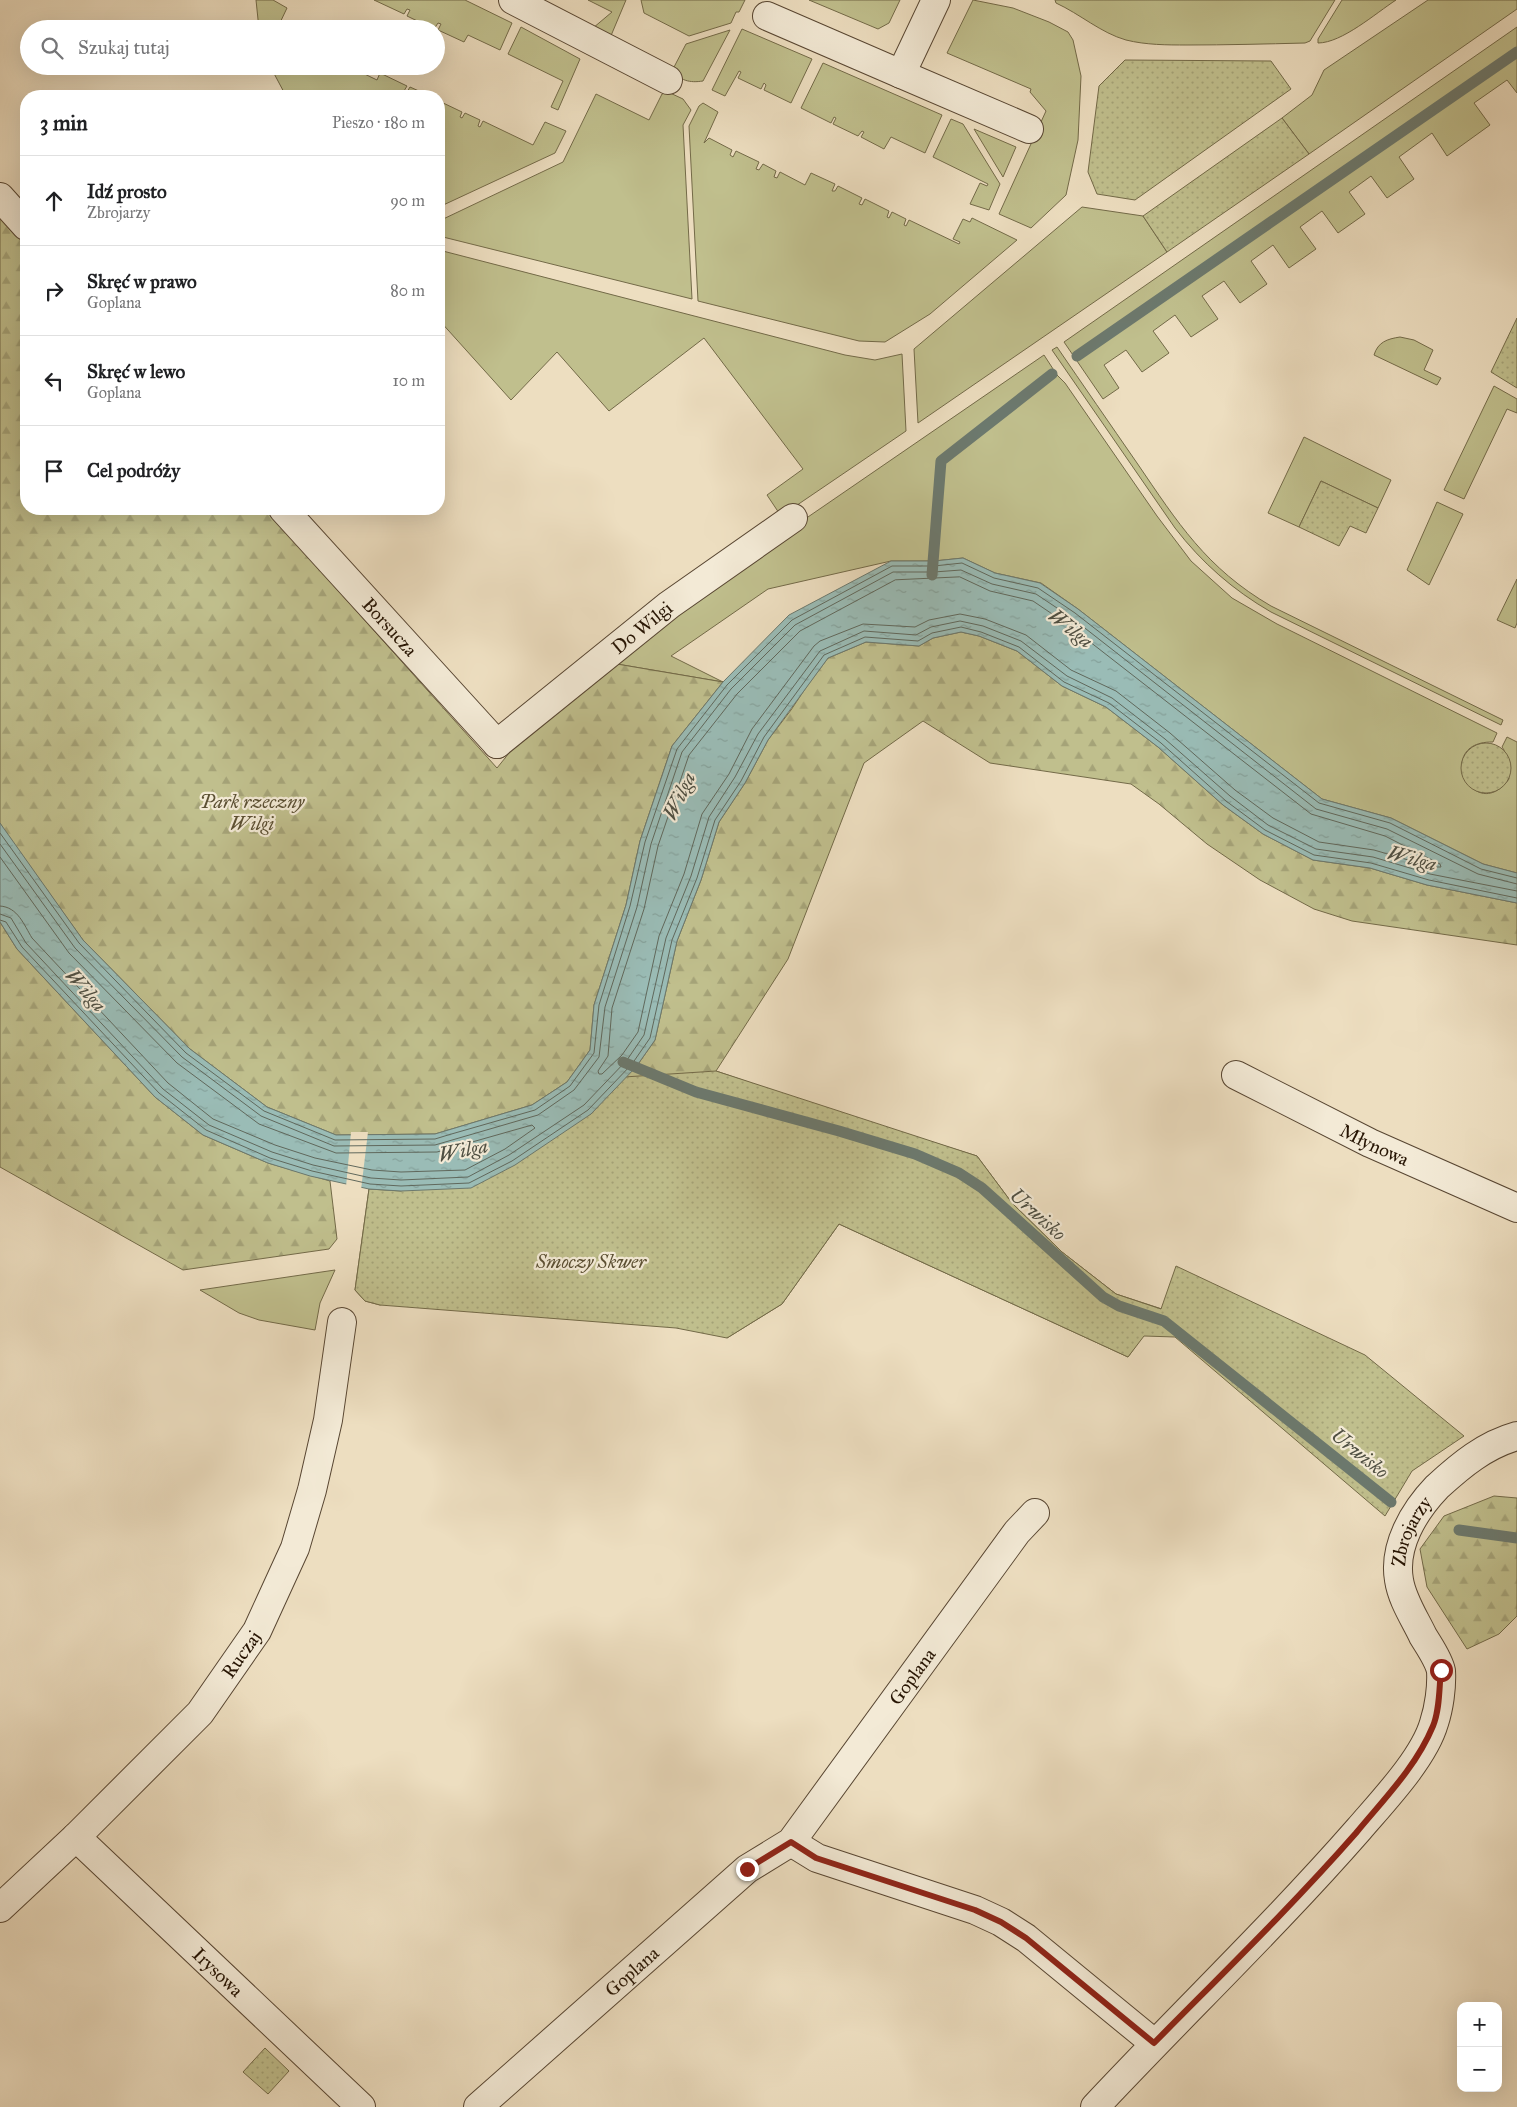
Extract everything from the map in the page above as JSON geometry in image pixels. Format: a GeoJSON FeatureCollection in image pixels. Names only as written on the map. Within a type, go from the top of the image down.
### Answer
{"type":"FeatureCollection","features":[{"type":"Feature","properties":{"kind":"street"},"geometry":{"type":"LineString","coordinates":[[513,0],[668,80]]}},
{"type":"Feature","properties":{"kind":"street"},"geometry":{"type":"LineString","coordinates":[[901,74],[936,0]]}},
{"type":"Feature","properties":{"kind":"street"},"geometry":{"type":"LineString","coordinates":[[767,16],[1029,129]]}},
{"type":"Feature","properties":{"kind":"street"},"geometry":{"type":"LineString","coordinates":[[0,197],[20,219]]}},
{"type":"Feature","properties":{"kind":"street","name":"Borsucza"},"geometry":{"type":"LineString","coordinates":[[288,515],[497,744]]}},
{"type":"Feature","properties":{"kind":"street","name":"Do Wilgi"},"geometry":{"type":"LineString","coordinates":[[497,744],[668,605],[793,518]]}},
{"type":"Feature","properties":{"kind":"street","name":"Młynowa"},"geometry":{"type":"LineString","coordinates":[[1236,1075],[1370,1143],[1517,1208]]}},
{"type":"Feature","properties":{"kind":"street","name":"Ruczaj"},"geometry":{"type":"LineString","coordinates":[[0,1908],[76,1837],[200,1713],[257,1631],[295,1548],[312,1490],[328,1420],[342,1322]]}},
{"type":"Feature","properties":{"kind":"street","name":"Zbrojarzy"},"geometry":{"type":"LineString","coordinates":[[1095,2107],[1154,2043],[1320,1873],[1396,1786],[1418,1754],[1434,1724],[1441,1670],[1409,1608],[1399,1582],[1398,1564],[1403,1538],[1414,1516],[1425,1501],[1458,1468],[1479,1453],[1517,1436]]}},
{"type":"Feature","properties":{"kind":"street","name":"Goplana"},"geometry":{"type":"LineString","coordinates":[[478,2107],[747,1869],[791,1842],[1011,1540],[1035,1513]]}},
{"type":"Feature","properties":{"kind":"street","name":"Irysowa"},"geometry":{"type":"LineString","coordinates":[[76,1837],[360,2107]]}},
{"type":"Feature","properties":{"kind":"street"},"geometry":{"type":"LineString","coordinates":[[791,1842],[816,1858],[975,1910],[1001,1922],[1026,1938],[1154,2043]]}},
{"type":"Feature","properties":{"kind":"green space"},"geometry":{"type":"Polygon","coordinates":[[[256,0],[273,0],[287,8],[281,20],[258,20],[256,0]]]}},
{"type":"Feature","properties":{"kind":"green space"},"geometry":{"type":"Polygon","coordinates":[[[374,0],[465,0],[512,23],[500,50],[468,35],[464,42],[445,33],[445,20],[415,20],[407,16],[410,10],[407,9],[404,14],[374,0]]]}},
{"type":"Feature","properties":{"kind":"green space"},"geometry":{"type":"Polygon","coordinates":[[[588,0],[626,0],[610,38],[593,28],[612,12],[588,0]]]}},
{"type":"Feature","properties":{"kind":"green space"},"geometry":{"type":"Polygon","coordinates":[[[641,0],[745,0],[731,23],[689,36],[644,13],[641,0]]]}},
{"type":"Feature","properties":{"kind":"green space"},"geometry":{"type":"Polygon","coordinates":[[[809,0],[900,0],[889,23],[878,29],[809,0]]]}},
{"type":"Feature","properties":{"kind":"green space"},"geometry":{"type":"Polygon","coordinates":[[[973,0],[1013,8],[1049,22],[1068,32],[1073,40],[1081,76],[1078,140],[1066,195],[1031,228],[999,214],[1046,111],[1030,92],[1031,89],[947,53],[973,0]]]}},
{"type":"Feature","properties":{"kind":"green space"},"geometry":{"type":"Polygon","coordinates":[[[1055,0],[1335,0],[1310,41],[1305,43],[1164,45],[1134,42],[1117,37],[1056,3],[1055,0]]]}},
{"type":"Feature","properties":{"kind":"green space"},"geometry":{"type":"Polygon","coordinates":[[[1342,0],[1396,0],[1348,33],[1327,42],[1318,43],[1318,39],[1342,0]]]}},
{"type":"Feature","properties":{"kind":"green space"},"geometry":{"type":"Polygon","coordinates":[[[1428,0],[1517,0],[1517,9],[1309,154],[1282,118],[1312,95],[1324,70],[1428,0]]]}},
{"type":"Feature","properties":{"kind":"green space"},"geometry":{"type":"Polygon","coordinates":[[[521,27],[580,59],[558,110],[551,107],[563,81],[508,54],[521,27]]]}},
{"type":"Feature","properties":{"kind":"green space"},"geometry":{"type":"Polygon","coordinates":[[[1517,27],[1517,93],[1507,80],[1474,103],[1490,125],[1447,156],[1432,133],[1399,157],[1414,179],[1387,198],[1371,176],[1349,192],[1365,214],[1338,233],[1322,211],[1300,227],[1316,249],[1289,268],[1273,245],[1251,261],[1267,284],[1240,303],[1224,281],[1202,296],[1218,319],[1191,337],[1175,315],[1153,331],[1169,353],[1142,372],[1126,350],[1104,365],[1119,388],[1103,399],[1064,342],[1517,27]]]}},
{"type":"Feature","properties":{"kind":"green space"},"geometry":{"type":"Polygon","coordinates":[[[742,29],[812,59],[791,103],[764,90],[766,85],[764,83],[761,89],[738,78],[741,72],[739,71],[725,96],[712,90],[742,29]]]}},
{"type":"Feature","properties":{"kind":"green space"},"geometry":{"type":"Polygon","coordinates":[[[730,30],[703,81],[685,80],[675,73],[673,69],[686,44],[730,30]]]}},
{"type":"Feature","properties":{"kind":"green space"},"geometry":{"type":"Polygon","coordinates":[[[1125,60],[1271,61],[1291,89],[1135,200],[1097,194],[1088,172],[1099,86],[1125,60]]]}},
{"type":"Feature","properties":{"kind":"green space"},"geometry":{"type":"Polygon","coordinates":[[[823,63],[942,115],[925,153],[891,137],[884,149],[861,137],[864,132],[862,131],[858,136],[833,124],[836,118],[834,117],[831,123],[801,108],[823,63]]]}},
{"type":"Feature","properties":{"kind":"green space"},"geometry":{"type":"Polygon","coordinates":[[[275,75],[367,75],[377,80],[379,75],[384,75],[407,86],[405,90],[283,90],[275,75]]]}},
{"type":"Feature","properties":{"kind":"green space"},"geometry":{"type":"Polygon","coordinates":[[[668,92],[683,99],[691,110],[683,125],[692,299],[445,237],[445,218],[563,162],[596,94],[649,120],[662,94],[668,92]]]}},
{"type":"Feature","properties":{"kind":"green space"},"geometry":{"type":"Polygon","coordinates":[[[703,103],[718,112],[704,143],[709,138],[732,150],[730,155],[733,157],[736,151],[759,162],[756,169],[759,170],[763,164],[776,171],[774,177],[777,178],[780,172],[805,185],[811,173],[835,184],[832,191],[835,191],[838,186],[862,198],[859,204],[862,205],[865,199],[889,211],[887,217],[889,218],[892,212],[906,219],[904,225],[906,226],[909,220],[959,244],[960,242],[953,239],[963,219],[970,222],[972,218],[1017,240],[930,314],[885,342],[859,341],[698,301],[689,126],[699,106],[703,103]]]}},
{"type":"Feature","properties":{"kind":"green space"},"geometry":{"type":"Polygon","coordinates":[[[445,104],[462,112],[460,117],[462,118],[465,113],[480,120],[478,126],[480,127],[483,121],[533,145],[545,122],[566,131],[555,153],[445,204],[445,104]]]}},
{"type":"Feature","properties":{"kind":"green space"},"geometry":{"type":"Polygon","coordinates":[[[1282,118],[1309,154],[1167,252],[1143,216],[1282,118]]]}},
{"type":"Feature","properties":{"kind":"green space"},"geometry":{"type":"Polygon","coordinates":[[[951,119],[963,124],[1000,184],[989,210],[970,204],[980,183],[987,186],[988,184],[933,157],[951,119]]]}},
{"type":"Feature","properties":{"kind":"green space"},"geometry":{"type":"Polygon","coordinates":[[[974,129],[1016,147],[1003,177],[974,129]]]}},
{"type":"Feature","properties":{"kind":"green space"},"geometry":{"type":"Polygon","coordinates":[[[1082,207],[1143,216],[1167,252],[918,423],[914,349],[1082,207]]]}},
{"type":"Feature","properties":{"kind":"green space","name":"Park rzeczny Wilgi"},"geometry":{"type":"Polygon","coordinates":[[[0,213],[20,235],[20,515],[270,515],[497,768],[518,742],[611,663],[723,682],[672,746],[640,841],[626,905],[594,1005],[590,1050],[567,1082],[532,1105],[435,1134],[336,1135],[267,1107],[190,1049],[83,940],[0,823],[0,213]]]}},
{"type":"Feature","properties":{"kind":"green space"},"geometry":{"type":"Polygon","coordinates":[[[445,252],[845,355],[875,360],[902,354],[906,431],[781,516],[767,495],[803,469],[704,338],[609,411],[557,352],[511,400],[445,327],[445,252]]]}},
{"type":"Feature","properties":{"kind":"green space"},"geometry":{"type":"Polygon","coordinates":[[[1517,318],[1517,388],[1491,372],[1517,318]]]}},
{"type":"Feature","properties":{"kind":"green space"},"geometry":{"type":"Polygon","coordinates":[[[1400,337],[1414,340],[1433,350],[1424,370],[1441,378],[1437,385],[1374,355],[1381,344],[1400,337]]]}},
{"type":"Feature","properties":{"kind":"green space"},"geometry":{"type":"Polygon","coordinates":[[[1057,347],[1180,525],[1228,576],[1271,606],[1503,720],[1501,725],[1271,612],[1244,595],[1219,575],[1196,553],[1175,528],[1052,350],[1057,347]]]}},
{"type":"Feature","properties":{"kind":"green space"},"geometry":{"type":"Polygon","coordinates":[[[1044,355],[1157,516],[1191,561],[1232,598],[1277,624],[1497,733],[1493,742],[1475,745],[1465,754],[1462,766],[1465,778],[1472,788],[1483,793],[1496,791],[1509,779],[1502,747],[1507,737],[1517,742],[1517,873],[1483,864],[1391,818],[1322,799],[1078,609],[1041,583],[995,573],[963,558],[934,561],[891,561],[768,589],[671,656],[723,682],[611,663],[671,611],[1044,355]]]}},
{"type":"Feature","properties":{"kind":"green space"},"geometry":{"type":"Polygon","coordinates":[[[1494,386],[1517,399],[1517,413],[1507,409],[1464,499],[1444,490],[1494,386]]]}},
{"type":"Feature","properties":{"kind":"green space"},"geometry":{"type":"Polygon","coordinates":[[[1304,437],[1391,480],[1378,508],[1321,481],[1299,527],[1268,513],[1304,437]]]}},
{"type":"Feature","properties":{"kind":"green space"},"geometry":{"type":"Polygon","coordinates":[[[1321,481],[1378,508],[1366,533],[1350,526],[1339,546],[1299,527],[1321,481]]]}},
{"type":"Feature","properties":{"kind":"green space"},"geometry":{"type":"Polygon","coordinates":[[[1437,502],[1463,514],[1429,585],[1407,570],[1437,502]]]}},
{"type":"Feature","properties":{"kind":"green space"},"geometry":{"type":"Polygon","coordinates":[[[1517,579],[1517,623],[1515,628],[1497,620],[1517,579]]]}},
{"type":"Feature","properties":{"kind":"green space"},"geometry":{"type":"Polygon","coordinates":[[[961,632],[979,636],[1017,651],[1062,686],[1106,707],[1158,747],[1223,805],[1263,834],[1313,860],[1370,868],[1427,885],[1517,903],[1517,945],[1352,921],[1314,909],[1260,880],[1207,844],[1159,804],[1131,784],[990,763],[923,721],[864,763],[788,959],[716,1071],[833,1111],[977,1156],[1012,1203],[1062,1252],[1116,1294],[1162,1309],[1128,1357],[839,1224],[782,1304],[727,1338],[673,1236],[380,1305],[365,1301],[355,1290],[369,1189],[401,1191],[624,1077],[636,1067],[655,1040],[677,941],[701,880],[719,822],[745,783],[768,740],[828,658],[866,642],[919,646],[933,638],[961,632]]]}},
{"type":"Feature","properties":{"kind":"green space"},"geometry":{"type":"Polygon","coordinates":[[[1481,743],[1491,743],[1504,750],[1511,763],[1511,773],[1504,786],[1491,793],[1481,793],[1472,789],[1465,782],[1461,773],[1461,763],[1465,754],[1472,747],[1481,743]]]}},
{"type":"Feature","properties":{"kind":"green space"},"geometry":{"type":"Polygon","coordinates":[[[0,922],[17,949],[155,1097],[203,1135],[268,1163],[330,1181],[337,1239],[329,1249],[183,1270],[0,1167],[0,922]]]}},
{"type":"Feature","properties":{"kind":"green space","name":"Smoczy Skwer"},"geometry":{"type":"Polygon","coordinates":[[[716,1071],[977,1156],[1012,1203],[1062,1252],[1116,1294],[1161,1309],[1176,1266],[1365,1355],[1464,1436],[1412,1471],[1385,1516],[1175,1337],[1144,1336],[1128,1357],[839,1224],[782,1304],[727,1338],[676,1328],[380,1305],[365,1301],[355,1290],[369,1189],[401,1191],[591,1114],[624,1077],[716,1071]]]}},
{"type":"Feature","properties":{"kind":"green space"},"geometry":{"type":"Polygon","coordinates":[[[335,1270],[320,1303],[315,1330],[259,1320],[239,1313],[200,1290],[335,1270]]]}},
{"type":"Feature","properties":{"kind":"green space"},"geometry":{"type":"Polygon","coordinates":[[[1494,1496],[1517,1498],[1517,1616],[1499,1634],[1467,1649],[1427,1587],[1420,1549],[1444,1516],[1494,1496]]]}},
{"type":"Feature","properties":{"kind":"green space"},"geometry":{"type":"Polygon","coordinates":[[[265,2048],[289,2071],[268,2094],[243,2072],[265,2048]]]}},
{"type":"Feature","properties":{"kind":"water","name":"Wilga"},"geometry":{"type":"Polygon","coordinates":[[[963,558],[995,573],[1040,583],[1078,609],[1322,799],[1391,818],[1483,864],[1517,873],[1517,903],[1427,885],[1370,868],[1313,860],[1263,834],[1223,805],[1158,747],[1106,707],[1062,686],[1017,651],[979,636],[961,632],[933,638],[919,646],[866,642],[828,658],[768,740],[745,783],[719,822],[701,880],[677,941],[655,1040],[636,1067],[591,1114],[515,1165],[471,1188],[401,1191],[369,1189],[310,1176],[268,1163],[203,1135],[155,1097],[17,949],[0,922],[0,823],[83,940],[190,1049],[267,1107],[336,1135],[435,1134],[532,1105],[567,1082],[590,1050],[594,1005],[626,905],[640,841],[672,746],[723,682],[789,615],[891,561],[934,561],[963,558]]]}},
{"type":"Feature","properties":{"kind":"pier"},"geometry":{"type":"Polygon","coordinates":[[[351,1132],[368,1132],[361,1190],[346,1187],[351,1132]]]}},
{"type":"Feature","properties":{"kind":"waterway"},"geometry":{"type":"LineString","coordinates":[[1077,356],[1517,52]]}},
{"type":"Feature","properties":{"kind":"waterway"},"geometry":{"type":"LineString","coordinates":[[932,575],[941,461],[1052,374]]}},
{"type":"Feature","properties":{"kind":"waterway","name":"Urwisko"},"geometry":{"type":"LineString","coordinates":[[623,1062],[696,1092],[915,1154],[959,1173],[982,1188],[1103,1297],[1119,1306],[1164,1321],[1391,1502]]}},
{"type":"Feature","properties":{"kind":"waterway","name":"Urwisko"},"geometry":{"type":"LineString","coordinates":[[1459,1530],[1517,1538]]}},
{"type":"Feature","properties":{"kind":"route"},"geometry":{"type":"LineString","coordinates":[[747,1869],[791,1842],[816,1858],[975,1910],[1001,1922],[1026,1938],[1154,2043],[1320,1873],[1396,1786],[1418,1754],[1434,1724],[1441,1670]]}}]}
